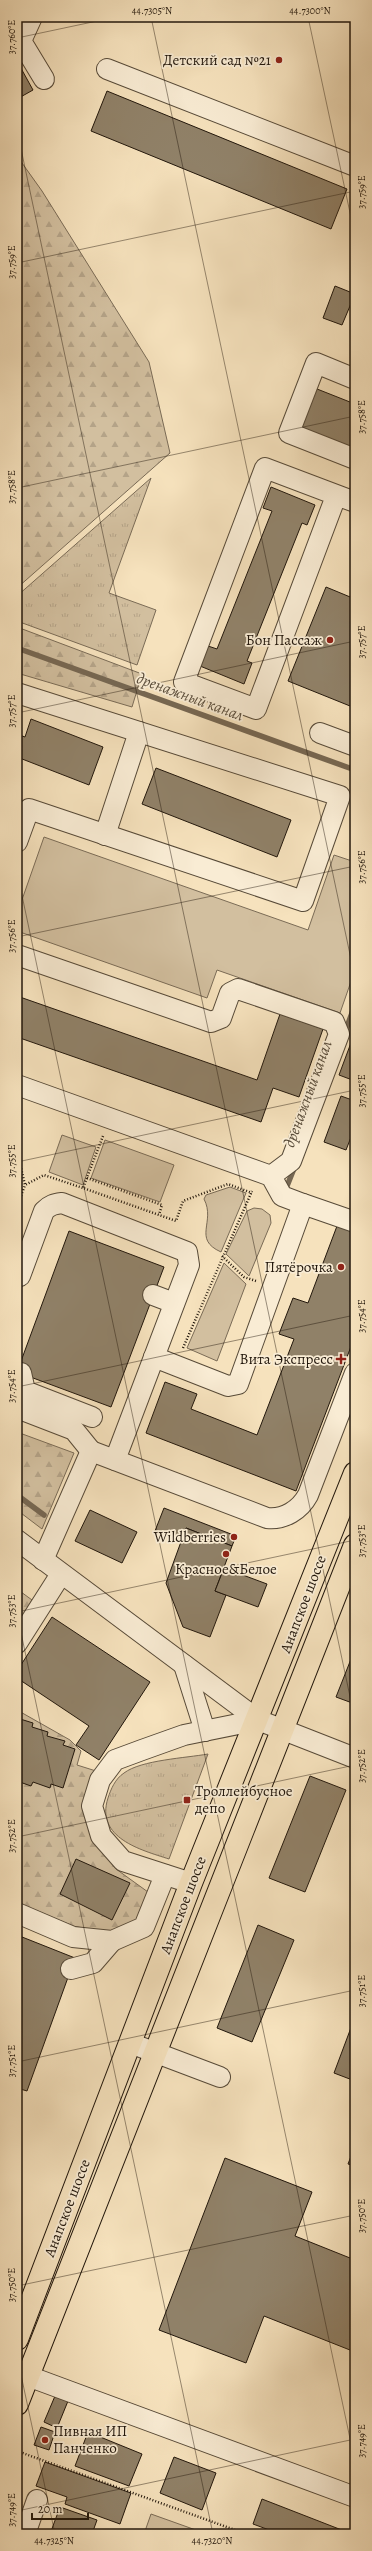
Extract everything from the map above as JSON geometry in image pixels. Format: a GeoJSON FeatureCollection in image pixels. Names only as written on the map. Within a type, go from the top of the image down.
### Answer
{"type":"FeatureCollection","features":[{"type":"Feature","properties":{"kind":"highway","name":"Анапское шоссе"},"geometry":{"type":"LineString","coordinates":[[17,2339],[191,1883],[258,1720],[355,1473]]}},
{"type":"Feature","properties":{"kind":"highway","name":"Анапское шоссе"},"geometry":{"type":"LineString","coordinates":[[17,2404],[23,2374],[155,2052],[281,1729],[355,1545]]}},
{"type":"Feature","properties":{"kind":"street"},"geometry":{"type":"LineString","coordinates":[[32,17],[21,41],[44,79]]}},
{"type":"Feature","properties":{"kind":"street"},"geometry":{"type":"LineString","coordinates":[[107,69],[355,166]]}},
{"type":"Feature","properties":{"kind":"street"},"geometry":{"type":"LineString","coordinates":[[355,379],[316,363],[289,433],[355,459]]}},
{"type":"Feature","properties":{"kind":"street"},"geometry":{"type":"LineString","coordinates":[[336,496],[256,709],[184,682],[265,468],[355,502]]}},
{"type":"Feature","properties":{"kind":"street"},"geometry":{"type":"LineString","coordinates":[[17,693],[340,796],[303,901],[29,809],[17,842]]}},
{"type":"Feature","properties":{"kind":"street"},"geometry":{"type":"LineString","coordinates":[[105,835],[139,732]]}},
{"type":"Feature","properties":{"kind":"street"},"geometry":{"type":"LineString","coordinates":[[320,734],[355,746]]}},
{"type":"Feature","properties":{"kind":"street"},"geometry":{"type":"LineString","coordinates":[[17,956],[211,1022],[221,1018],[230,993],[238,989],[334,1022],[339,1034],[291,1161],[265,1174]]}},
{"type":"Feature","properties":{"kind":"street"},"geometry":{"type":"LineString","coordinates":[[17,1085],[265,1174],[282,1196],[355,1222]]}},
{"type":"Feature","properties":{"kind":"street"},"geometry":{"type":"LineString","coordinates":[[20,1276],[44,1211],[50,1205],[62,1204],[187,1252],[189,1265],[115,1460]]}},
{"type":"Feature","properties":{"kind":"street"},"geometry":{"type":"LineString","coordinates":[[154,1357],[228,1386],[238,1384],[303,1204]]}},
{"type":"Feature","properties":{"kind":"street"},"geometry":{"type":"LineString","coordinates":[[153,1296],[174,1304]]}},
{"type":"Feature","properties":{"kind":"street"},"geometry":{"type":"LineString","coordinates":[[21,1373],[25,1391],[28,1393],[95,1410],[87,1446],[43,1560]]}},
{"type":"Feature","properties":{"kind":"street"},"geometry":{"type":"LineString","coordinates":[[17,1408],[74,1430],[87,1446],[115,1460],[267,1518],[282,1517],[303,1505],[354,1380]]}},
{"type":"Feature","properties":{"kind":"street"},"geometry":{"type":"LineString","coordinates":[[17,1540],[258,1720],[355,1758]]}},
{"type":"Feature","properties":{"kind":"street"},"geometry":{"type":"LineString","coordinates":[[17,1643],[62,1574]]}},
{"type":"Feature","properties":{"kind":"street"},"geometry":{"type":"LineString","coordinates":[[184,1665],[205,1731]]}},
{"type":"Feature","properties":{"kind":"street"},"geometry":{"type":"LineString","coordinates":[[191,1883],[123,1861],[101,1836],[92,1806],[100,1780],[115,1760],[184,1735],[258,1720]]}},
{"type":"Feature","properties":{"kind":"street"},"geometry":{"type":"LineString","coordinates":[[71,1969],[93,1963],[112,1941],[144,1927],[165,1875]]}},
{"type":"Feature","properties":{"kind":"street"},"geometry":{"type":"LineString","coordinates":[[17,1913],[73,1937],[112,1941]]}},
{"type":"Feature","properties":{"kind":"street"},"geometry":{"type":"LineString","coordinates":[[130,2043],[220,2077]]}},
{"type":"Feature","properties":{"kind":"street"},"geometry":{"type":"LineString","coordinates":[[23,2374],[355,2496]]}},
{"type":"Feature","properties":{"kind":"street"},"geometry":{"type":"LineString","coordinates":[[25,2534],[38,2500]]}},
{"type":"Feature","properties":{"kind":"path"},"geometry":{"type":"LineString","coordinates":[[83,1188],[109,1118]]}},
{"type":"Feature","properties":{"kind":"path"},"geometry":{"type":"LineString","coordinates":[[17,1151],[26,1185],[17,1207]]}},
{"type":"Feature","properties":{"kind":"path"},"geometry":{"type":"LineString","coordinates":[[175,1365],[222,1256],[252,1193],[265,1174]]}},
{"type":"Feature","properties":{"kind":"path"},"geometry":{"type":"LineString","coordinates":[[26,1185],[44,1175],[176,1221],[183,1201],[228,1184],[252,1193]]}},
{"type":"Feature","properties":{"kind":"path"},"geometry":{"type":"LineString","coordinates":[[86,1178],[162,1205],[159,1215]]}},
{"type":"Feature","properties":{"kind":"path"},"geometry":{"type":"LineString","coordinates":[[222,1256],[244,1277],[274,1287]]}},
{"type":"Feature","properties":{"kind":"path"},"geometry":{"type":"LineString","coordinates":[[17,2451],[246,2534]]}},
{"type":"Feature","properties":{"kind":"green space"},"geometry":{"type":"Polygon","coordinates":[[[17,156],[42,191],[149,362],[170,453],[17,588],[17,156]]]}},
{"type":"Feature","properties":{"kind":"green space"},"geometry":{"type":"Polygon","coordinates":[[[151,478],[109,593],[156,610],[137,665],[17,621],[17,596],[151,478]]]}},
{"type":"Feature","properties":{"kind":"green space"},"geometry":{"type":"Polygon","coordinates":[[[17,627],[142,674],[132,707],[17,673],[17,627]]]}},
{"type":"Feature","properties":{"kind":"green space"},"geometry":{"type":"Polygon","coordinates":[[[44,837],[308,930],[334,855],[355,862],[355,970],[340,1013],[217,970],[207,998],[17,931],[17,914],[44,837]]]}},
{"type":"Feature","properties":{"kind":"green space"},"geometry":{"type":"Polygon","coordinates":[[[62,1135],[96,1147],[83,1185],[49,1172],[62,1135]]]}},
{"type":"Feature","properties":{"kind":"green space"},"geometry":{"type":"Polygon","coordinates":[[[105,1140],[174,1165],[160,1202],[91,1178],[105,1140]]]}},
{"type":"Feature","properties":{"kind":"green space"},"geometry":{"type":"Polygon","coordinates":[[[230,1187],[246,1193],[221,1252],[212,1247],[206,1236],[208,1215],[204,1199],[206,1195],[230,1187]]]}},
{"type":"Feature","properties":{"kind":"green space"},"geometry":{"type":"Polygon","coordinates":[[[254,1208],[262,1209],[270,1215],[271,1223],[249,1276],[226,1254],[247,1211],[254,1208]]]}},
{"type":"Feature","properties":{"kind":"green space"},"geometry":{"type":"Polygon","coordinates":[[[224,1263],[246,1284],[217,1361],[187,1348],[224,1263]]]}},
{"type":"Feature","properties":{"kind":"green space"},"geometry":{"type":"Polygon","coordinates":[[[17,1432],[74,1453],[42,1529],[17,1510],[17,1432]]]}},
{"type":"Feature","properties":{"kind":"green space"},"geometry":{"type":"Polygon","coordinates":[[[17,1589],[32,1600],[17,1626],[17,1589]]]}},
{"type":"Feature","properties":{"kind":"green space"},"geometry":{"type":"Polygon","coordinates":[[[17,1710],[70,1740],[81,1751],[77,1765],[96,1771],[95,1843],[116,1869],[148,1892],[137,1922],[108,1933],[73,1926],[17,1903],[17,1710]]]}},
{"type":"Feature","properties":{"kind":"green space"},"geometry":{"type":"Polygon","coordinates":[[[208,1754],[169,1859],[134,1846],[114,1833],[108,1823],[106,1812],[110,1791],[121,1775],[141,1765],[152,1762],[208,1754]]]}},
{"type":"Feature","properties":{"kind":"green space"},"geometry":{"type":"Polygon","coordinates":[[[151,2514],[207,2534],[144,2534],[151,2514]]]}},
{"type":"Feature","properties":{"kind":"building"},"geometry":{"type":"Polygon","coordinates":[[[17,61],[33,90],[17,99],[17,61]]]}},
{"type":"Feature","properties":{"kind":"building"},"geometry":{"type":"Polygon","coordinates":[[[107,91],[347,189],[331,229],[91,131],[107,91]]]}},
{"type":"Feature","properties":{"kind":"building"},"geometry":{"type":"Polygon","coordinates":[[[335,286],[355,294],[342,325],[323,318],[335,286]]]}},
{"type":"Feature","properties":{"kind":"building"},"geometry":{"type":"Polygon","coordinates":[[[312,387],[355,404],[355,450],[297,427],[312,387]]]}},
{"type":"Feature","properties":{"kind":"building"},"geometry":{"type":"Polygon","coordinates":[[[271,487],[315,505],[307,525],[302,523],[247,661],[252,663],[244,684],[200,666],[208,646],[217,649],[272,511],[263,508],[271,487]]]}},
{"type":"Feature","properties":{"kind":"building","name":"Бон Пассаж"},"geometry":{"type":"Polygon","coordinates":[[[326,587],[355,599],[355,708],[288,681],[326,587]]]}},
{"type":"Feature","properties":{"kind":"building"},"geometry":{"type":"Polygon","coordinates":[[[31,719],[103,747],[89,785],[17,757],[17,734],[25,737],[31,719]]]}},
{"type":"Feature","properties":{"kind":"building"},"geometry":{"type":"Polygon","coordinates":[[[156,768],[291,820],[277,857],[142,804],[156,768]]]}},
{"type":"Feature","properties":{"kind":"building"},"geometry":{"type":"Polygon","coordinates":[[[17,996],[257,1080],[280,1014],[323,1029],[299,1097],[273,1088],[261,1122],[17,1037],[17,996]]]}},
{"type":"Feature","properties":{"kind":"building"},"geometry":{"type":"Polygon","coordinates":[[[355,1032],[355,1081],[339,1075],[355,1032]]]}},
{"type":"Feature","properties":{"kind":"building"},"geometry":{"type":"Polygon","coordinates":[[[341,1096],[355,1101],[355,1127],[346,1150],[324,1142],[341,1096]]]}},
{"type":"Feature","properties":{"kind":"building"},"geometry":{"type":"Polygon","coordinates":[[[337,1226],[355,1232],[355,1336],[296,1491],[146,1433],[165,1382],[197,1394],[191,1409],[257,1435],[294,1339],[279,1334],[293,1298],[308,1303],[337,1226]]]}},
{"type":"Feature","properties":{"kind":"building"},"geometry":{"type":"Polygon","coordinates":[[[69,1231],[164,1267],[111,1407],[17,1372],[69,1231]]]}},
{"type":"Feature","properties":{"kind":"building"},"geometry":{"type":"Polygon","coordinates":[[[164,1508],[236,1536],[232,1546],[186,1528],[181,1542],[155,1531],[164,1508]]]}},
{"type":"Feature","properties":{"kind":"building"},"geometry":{"type":"Polygon","coordinates":[[[90,1510],[137,1532],[122,1563],[75,1541],[90,1510]]]}},
{"type":"Feature","properties":{"kind":"building"},"geometry":{"type":"Polygon","coordinates":[[[186,1528],[232,1546],[215,1591],[226,1595],[210,1637],[183,1627],[166,1583],[186,1528]]]}},
{"type":"Feature","properties":{"kind":"building"},"geometry":{"type":"Polygon","coordinates":[[[224,1568],[267,1584],[258,1607],[215,1591],[224,1568]]]}},
{"type":"Feature","properties":{"kind":"building"},"geometry":{"type":"Polygon","coordinates":[[[52,1617],[150,1682],[99,1760],[76,1745],[89,1726],[17,1678],[17,1671],[52,1617]]]}},
{"type":"Feature","properties":{"kind":"building"},"geometry":{"type":"Polygon","coordinates":[[[355,1649],[355,1704],[336,1697],[355,1649]]]}},
{"type":"Feature","properties":{"kind":"building"},"geometry":{"type":"Polygon","coordinates":[[[17,1718],[33,1723],[32,1727],[48,1732],[47,1736],[65,1741],[63,1745],[75,1749],[63,1788],[51,1784],[50,1788],[33,1782],[31,1786],[17,1781],[17,1718]]]}},
{"type":"Feature","properties":{"kind":"building"},"geometry":{"type":"Polygon","coordinates":[[[310,1776],[346,1790],[305,1892],[269,1878],[310,1776]]]}},
{"type":"Feature","properties":{"kind":"building"},"geometry":{"type":"Polygon","coordinates":[[[76,1859],[130,1883],[112,1920],[60,1894],[76,1859]]]}},
{"type":"Feature","properties":{"kind":"building"},"geometry":{"type":"Polygon","coordinates":[[[258,1925],[294,1940],[252,2042],[217,2028],[258,1925]]]}},
{"type":"Feature","properties":{"kind":"building"},"geometry":{"type":"Polygon","coordinates":[[[17,1935],[75,1958],[27,2091],[17,2088],[17,1935]]]}},
{"type":"Feature","properties":{"kind":"building"},"geometry":{"type":"Polygon","coordinates":[[[355,2017],[355,2081],[334,2073],[355,2017]]]}},
{"type":"Feature","properties":{"kind":"building"},"geometry":{"type":"Polygon","coordinates":[[[355,2146],[355,2166],[348,2164],[355,2146]]]}},
{"type":"Feature","properties":{"kind":"building"},"geometry":{"type":"Polygon","coordinates":[[[225,2158],[312,2192],[295,2236],[355,2260],[355,2352],[264,2316],[246,2363],[159,2330],[225,2158]]]}},
{"type":"Feature","properties":{"kind":"building"},"geometry":{"type":"Polygon","coordinates":[[[55,2396],[68,2401],[57,2428],[44,2422],[55,2396]]]}},
{"type":"Feature","properties":{"kind":"building"},"geometry":{"type":"Polygon","coordinates":[[[41,2427],[55,2432],[49,2450],[34,2445],[41,2427]]]}},
{"type":"Feature","properties":{"kind":"building"},"geometry":{"type":"Polygon","coordinates":[[[88,2432],[142,2454],[129,2486],[75,2466],[88,2432]]]}},
{"type":"Feature","properties":{"kind":"building"},"geometry":{"type":"Polygon","coordinates":[[[174,2457],[216,2473],[202,2510],[160,2493],[174,2457]]]}},
{"type":"Feature","properties":{"kind":"building"},"geometry":{"type":"Polygon","coordinates":[[[45,2462],[131,2493],[120,2524],[65,2504],[67,2497],[36,2486],[45,2462]]]}},
{"type":"Feature","properties":{"kind":"building"},"geometry":{"type":"Polygon","coordinates":[[[262,2499],[352,2534],[280,2534],[253,2524],[262,2499]]]}},
{"type":"Feature","properties":{"kind":"building"},"geometry":{"type":"Polygon","coordinates":[[[60,2507],[97,2520],[92,2534],[50,2534],[60,2507]]]}},
{"type":"Feature","properties":{"kind":"waterway","name":"дренажный канал"},"geometry":{"type":"LineString","coordinates":[[17,648],[355,770]]}},
{"type":"Feature","properties":{"kind":"waterway","name":"дренажный канал"},"geometry":{"type":"LineString","coordinates":[[345,1032],[355,1005]]}},
{"type":"Feature","properties":{"kind":"waterway","name":"дренажный канал"},"geometry":{"type":"LineString","coordinates":[[285,1191],[295,1166]]}},
{"type":"Feature","properties":{"kind":"waterway","name":"дренажный канал"},"geometry":{"type":"LineString","coordinates":[[17,1495],[44,1515]]}},
{"type":"Feature","properties":{"kind":"place","name":"Детский сад №21"},"geometry":{"type":"Point","coordinates":[279,60]}},
{"type":"Feature","properties":{"kind":"place","name":"Бон Пассаж"},"geometry":{"type":"Point","coordinates":[330,640]}},
{"type":"Feature","properties":{"kind":"place","name":"Пятёрочка"},"geometry":{"type":"Point","coordinates":[341,1267]}},
{"type":"Feature","properties":{"kind":"place","name":"Вита Экспресс"},"geometry":{"type":"Point","coordinates":[341,1359]}},
{"type":"Feature","properties":{"kind":"place","name":"Wildberries"},"geometry":{"type":"Point","coordinates":[234,1537]}},
{"type":"Feature","properties":{"kind":"place","name":"Красное&Белое"},"geometry":{"type":"Point","coordinates":[226,1554]}},
{"type":"Feature","properties":{"kind":"place","name":"Троллейбусное депо"},"geometry":{"type":"Point","coordinates":[187,1800]}},
{"type":"Feature","properties":{"kind":"place","name":"Пивная ИП Панченко"},"geometry":{"type":"Point","coordinates":[45,2440]}}]}
